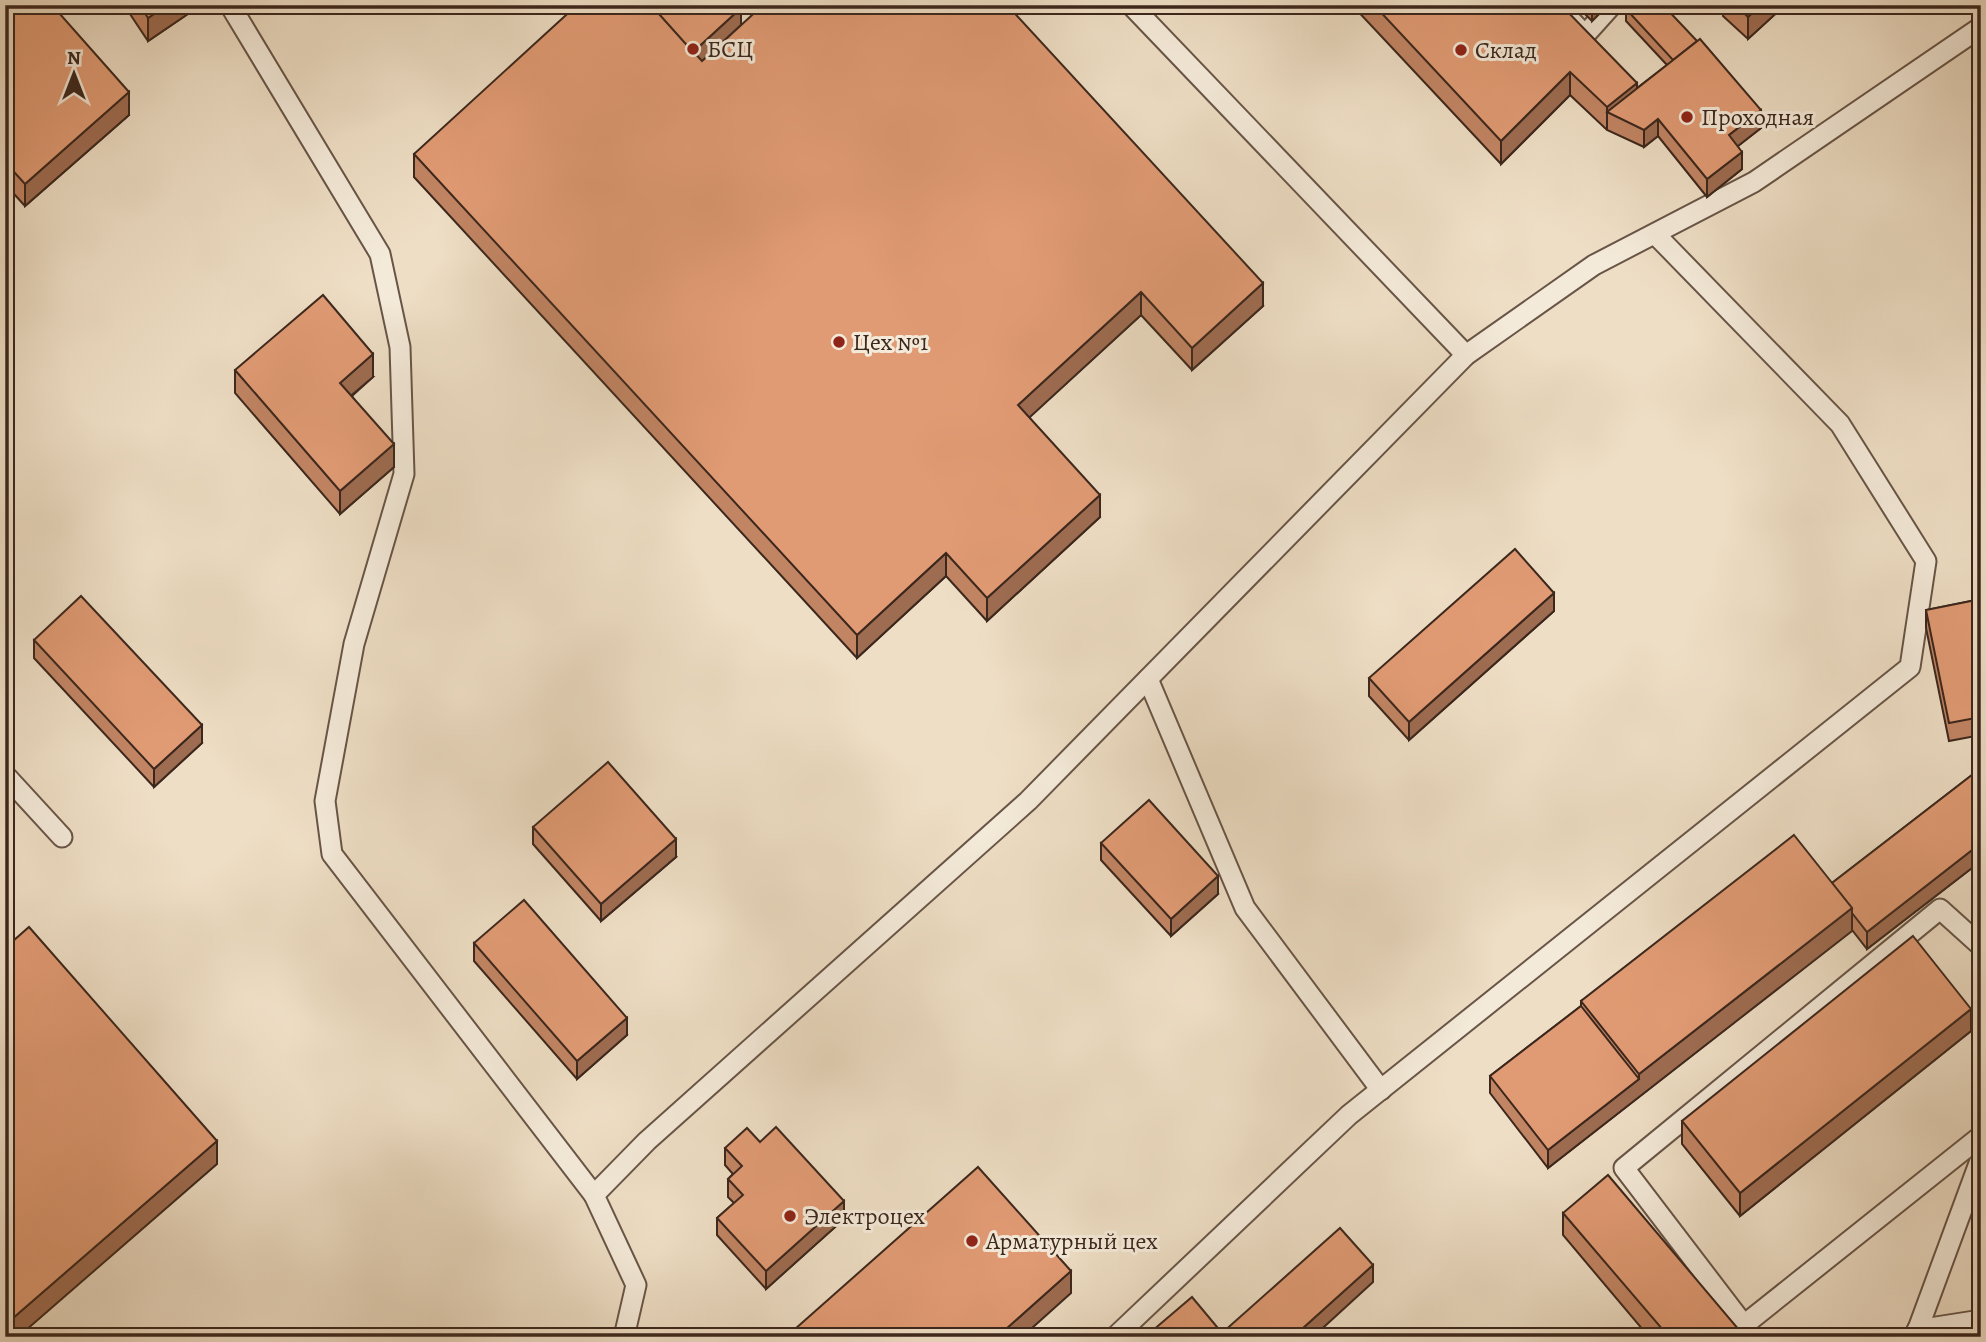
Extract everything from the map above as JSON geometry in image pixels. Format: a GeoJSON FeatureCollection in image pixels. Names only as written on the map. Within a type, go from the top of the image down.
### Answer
{"type":"FeatureCollection","features":[{"type":"Feature","properties":{"kind":"lane"},"geometry":{"type":"LineString","coordinates":[[230,5],[380,254],[400,347],[404,474],[354,644],[325,801],[332,854],[594,1195],[636,1285],[624,1337]]}},
{"type":"Feature","properties":{"kind":"lane"},"geometry":{"type":"LineString","coordinates":[[1130,5],[1466,355]]}},
{"type":"Feature","properties":{"kind":"lane"},"geometry":{"type":"LineString","coordinates":[[1556,5],[1585,35],[1612,5]]}},
{"type":"Feature","properties":{"kind":"lane"},"geometry":{"type":"LineString","coordinates":[[594,1195],[647,1141],[1028,801],[1466,355],[1594,265],[1754,182],[1981,27]]}},
{"type":"Feature","properties":{"kind":"lane"},"geometry":{"type":"LineString","coordinates":[[1115,1337],[1349,1115],[1910,667],[1926,561],[1840,424],[1656,234]]}},
{"type":"Feature","properties":{"kind":"lane"},"geometry":{"type":"LineString","coordinates":[[1148,679],[1245,908],[1381,1090]]}},
{"type":"Feature","properties":{"kind":"lane"},"geometry":{"type":"LineString","coordinates":[[5,775],[62,837]]}},
{"type":"Feature","properties":{"kind":"lane"},"geometry":{"type":"LineString","coordinates":[[1981,946],[1940,909],[1624,1168],[1748,1331],[1981,1136]]}},
{"type":"Feature","properties":{"kind":"lane"},"geometry":{"type":"LineString","coordinates":[[1916,1334],[1981,1158]]}},
{"type":"Feature","properties":{"kind":"lane"},"geometry":{"type":"LineString","coordinates":[[1916,1334],[1981,1321]]}},
{"type":"Feature","properties":{"kind":"building"},"geometry":{"type":"Polygon","coordinates":[[[5,5],[52,5],[129,92],[25,184],[5,162],[5,5]]]}},
{"type":"Feature","properties":{"kind":"building"},"geometry":{"type":"Polygon","coordinates":[[[140,5],[167,5],[148,18],[140,5]]]}},
{"type":"Feature","properties":{"kind":"building","name":"Цех №1"},"geometry":{"type":"Polygon","coordinates":[[[577,5],[651,5],[702,61],[763,5],[1007,5],[1263,283],[1192,348],[1141,292],[1018,405],[1100,495],[987,598],[946,553],[857,635],[414,154],[577,5]]]}},
{"type":"Feature","properties":{"kind":"building"},"geometry":{"type":"Polygon","coordinates":[[[651,5],[739,5],[741,8],[693,52],[651,5]]]}},
{"type":"Feature","properties":{"kind":"building","name":"Склад"},"geometry":{"type":"Polygon","coordinates":[[[1374,5],[1561,5],[1637,83],[1607,107],[1570,72],[1501,141],[1374,5]]]}},
{"type":"Feature","properties":{"kind":"building"},"geometry":{"type":"Polygon","coordinates":[[[1631,5],[1663,5],[1697,41],[1673,60],[1626,9],[1631,5]]]}},
{"type":"Feature","properties":{"kind":"building"},"geometry":{"type":"Polygon","coordinates":[[[1736,5],[1760,5],[1748,17],[1736,5]]]}},
{"type":"Feature","properties":{"kind":"building","name":"Проходная"},"geometry":{"type":"Polygon","coordinates":[[[1700,39],[1761,110],[1729,135],[1742,152],[1707,179],[1658,119],[1644,130],[1607,112],[1700,39]]]}},
{"type":"Feature","properties":{"kind":"building"},"geometry":{"type":"Polygon","coordinates":[[[323,295],[373,354],[340,383],[394,444],[340,491],[235,370],[323,295]]]}},
{"type":"Feature","properties":{"kind":"building"},"geometry":{"type":"Polygon","coordinates":[[[1515,549],[1554,593],[1409,722],[1369,678],[1515,549]]]}},
{"type":"Feature","properties":{"kind":"building"},"geometry":{"type":"Polygon","coordinates":[[[81,596],[202,725],[154,769],[34,640],[81,596]]]}},
{"type":"Feature","properties":{"kind":"building"},"geometry":{"type":"Polygon","coordinates":[[[1981,599],[1981,717],[1949,723],[1926,610],[1981,599]]]}},
{"type":"Feature","properties":{"kind":"building"},"geometry":{"type":"Polygon","coordinates":[[[608,762],[676,839],[601,904],[533,827],[608,762]]]}},
{"type":"Feature","properties":{"kind":"building"},"geometry":{"type":"Polygon","coordinates":[[[1981,768],[1981,843],[1867,932],[1832,883],[1981,768]]]}},
{"type":"Feature","properties":{"kind":"building"},"geometry":{"type":"Polygon","coordinates":[[[1149,800],[1218,876],[1171,919],[1101,843],[1149,800]]]}},
{"type":"Feature","properties":{"kind":"building"},"geometry":{"type":"Polygon","coordinates":[[[1794,835],[1852,908],[1639,1074],[1581,1001],[1794,835]]]}},
{"type":"Feature","properties":{"kind":"building"},"geometry":{"type":"Polygon","coordinates":[[[524,900],[627,1018],[577,1061],[474,943],[524,900]]]}},
{"type":"Feature","properties":{"kind":"building"},"geometry":{"type":"Polygon","coordinates":[[[29,927],[217,1141],[5,1325],[5,948],[29,927]]]}},
{"type":"Feature","properties":{"kind":"building"},"geometry":{"type":"Polygon","coordinates":[[[1913,936],[1971,1009],[1740,1193],[1682,1121],[1913,936]]]}},
{"type":"Feature","properties":{"kind":"building"},"geometry":{"type":"Polygon","coordinates":[[[1581,1006],[1639,1079],[1548,1150],[1490,1076],[1581,1006]]]}},
{"type":"Feature","properties":{"kind":"building","name":"Электроцех"},"geometry":{"type":"Polygon","coordinates":[[[776,1127],[844,1201],[766,1271],[717,1218],[743,1195],[728,1179],[742,1166],[725,1148],[747,1128],[760,1142],[776,1127]]]}},
{"type":"Feature","properties":{"kind":"building","name":"Арматурный цех"},"geometry":{"type":"Polygon","coordinates":[[[978,1167],[1071,1271],[997,1337],[786,1337],[978,1167]]]}},
{"type":"Feature","properties":{"kind":"building"},"geometry":{"type":"Polygon","coordinates":[[[1608,1175],[1745,1337],[1669,1337],[1563,1213],[1608,1175]]]}},
{"type":"Feature","properties":{"kind":"building"},"geometry":{"type":"Polygon","coordinates":[[[1340,1228],[1373,1265],[1293,1337],[1145,1337],[1192,1297],[1222,1333],[1340,1228]]]}},
{"type":"Feature","properties":{"kind":"place","name":"БСЦ"},"geometry":{"type":"Point","coordinates":[693,49]}},
{"type":"Feature","properties":{"kind":"place","name":"Склад"},"geometry":{"type":"Point","coordinates":[1461,50]}},
{"type":"Feature","properties":{"kind":"place","name":"Проходная"},"geometry":{"type":"Point","coordinates":[1687,117]}},
{"type":"Feature","properties":{"kind":"place","name":"Цех №1"},"geometry":{"type":"Point","coordinates":[839,342]}},
{"type":"Feature","properties":{"kind":"place","name":"Электроцех"},"geometry":{"type":"Point","coordinates":[790,1216]}},
{"type":"Feature","properties":{"kind":"place","name":"Арматурный цех"},"geometry":{"type":"Point","coordinates":[972,1241]}}]}
